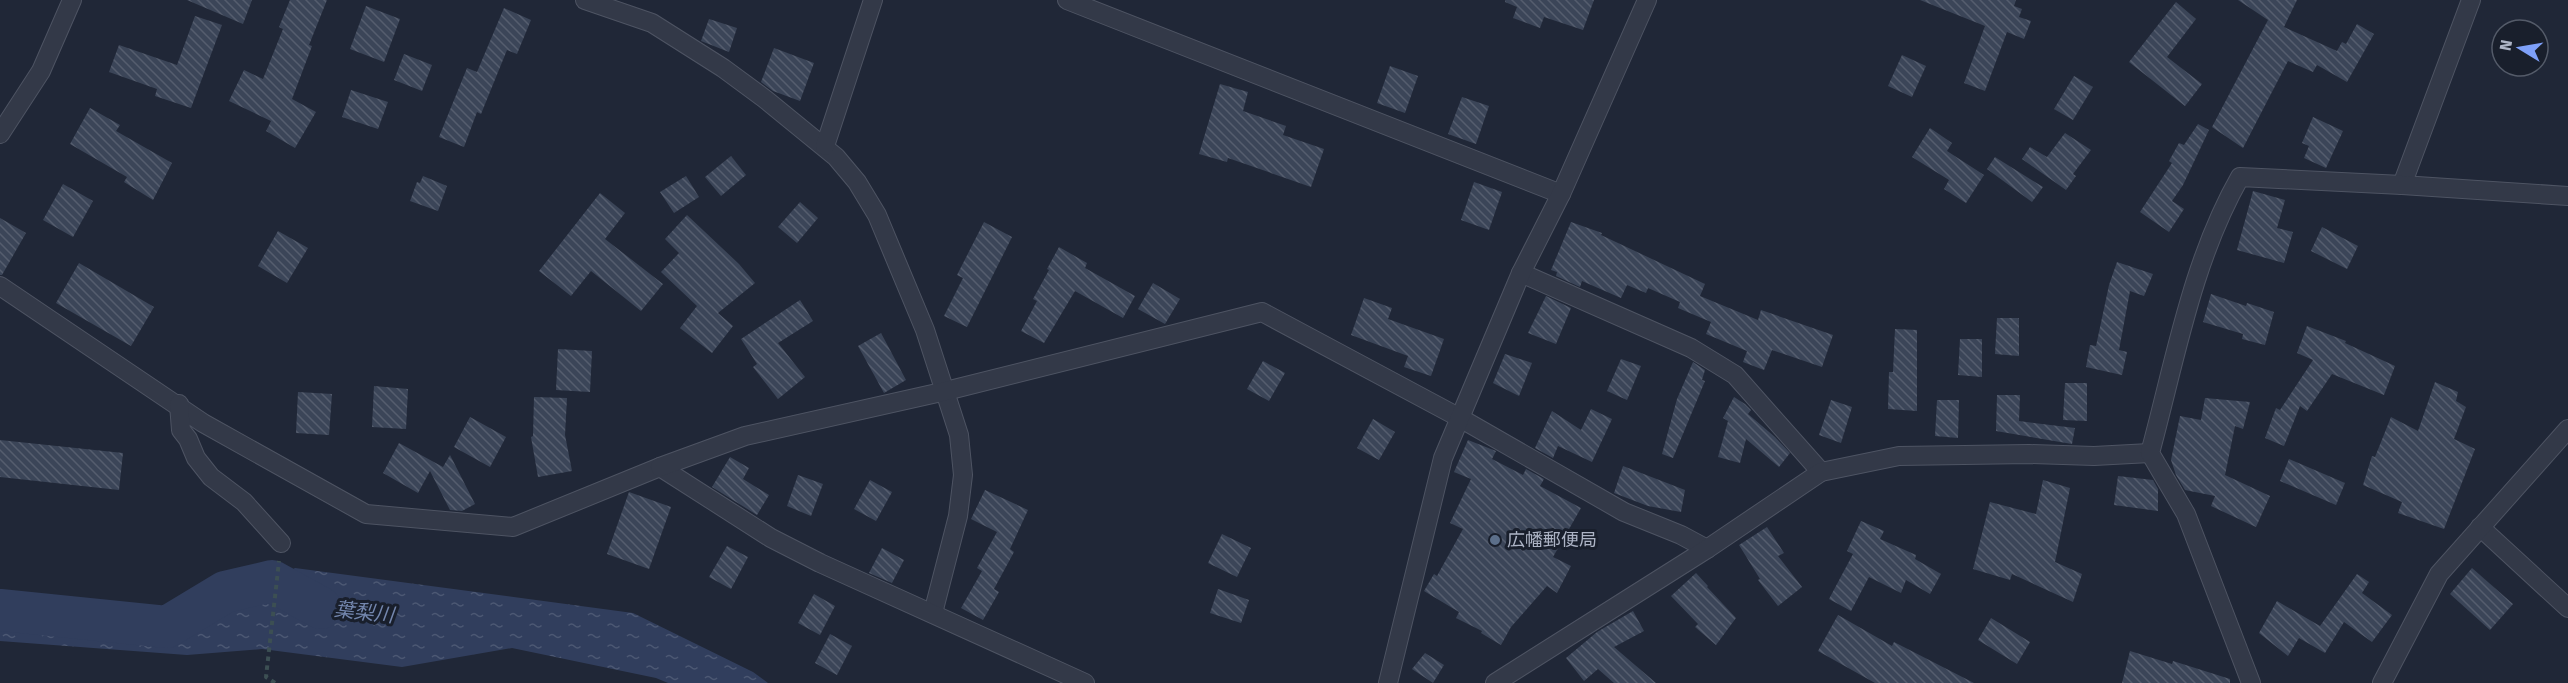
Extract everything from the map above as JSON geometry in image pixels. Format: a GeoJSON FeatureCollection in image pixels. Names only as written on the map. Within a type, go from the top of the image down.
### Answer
{"type":"FeatureCollection","features":[{"type":"Feature","properties":{"kind":"street"},"geometry":{"type":"LineString","coordinates":[[0,134],[41,71],[72,0]]}},
{"type":"Feature","properties":{"kind":"street"},"geometry":{"type":"LineString","coordinates":[[585,0],[652,23],[685,43],[765,99],[825,146],[857,182],[877,215],[925,330],[959,435],[963,475],[958,516],[933,613]]}},
{"type":"Feature","properties":{"kind":"street"},"geometry":{"type":"LineString","coordinates":[[825,146],[873,0]]}},
{"type":"Feature","properties":{"kind":"street"},"geometry":{"type":"LineString","coordinates":[[1067,0],[1561,194]]}},
{"type":"Feature","properties":{"kind":"street"},"geometry":{"type":"LineString","coordinates":[[1388,683],[1443,458],[1521,273],[1561,194],[1647,0]]}},
{"type":"Feature","properties":{"kind":"street"},"geometry":{"type":"LineString","coordinates":[[2402,184],[2471,0]]}},
{"type":"Feature","properties":{"kind":"street"},"geometry":{"type":"LineString","coordinates":[[2252,683],[2186,514],[2150,453],[2204,257],[2220,212],[2240,177],[2402,184],[2568,196]]}},
{"type":"Feature","properties":{"kind":"street"},"geometry":{"type":"LineString","coordinates":[[1521,273],[1691,348],[1735,375],[1821,472]]}},
{"type":"Feature","properties":{"kind":"street"},"geometry":{"type":"LineString","coordinates":[[0,285],[179,404],[203,423],[366,514],[513,527],[660,467],[745,436],[946,391],[1262,312],[1460,418],[1624,512],[1681,535],[1707,549]]}},
{"type":"Feature","properties":{"kind":"street"},"geometry":{"type":"LineString","coordinates":[[179,404],[181,430],[196,458],[211,477],[244,502],[281,543]]}},
{"type":"Feature","properties":{"kind":"street"},"geometry":{"type":"LineString","coordinates":[[2382,683],[2439,574],[2568,429]]}},
{"type":"Feature","properties":{"kind":"street"},"geometry":{"type":"LineString","coordinates":[[1495,683],[1707,549],[1821,472],[1899,456],[2029,454],[2094,456],[2150,453]]}},
{"type":"Feature","properties":{"kind":"street"},"geometry":{"type":"LineString","coordinates":[[660,467],[771,538],[863,584],[933,613],[1085,683]]}},
{"type":"Feature","properties":{"kind":"street"},"geometry":{"type":"LineString","coordinates":[[2480,527],[2568,608]]}},
{"type":"Feature","properties":{"kind":"path"},"geometry":{"type":"LineString","coordinates":[[275,683],[266,677],[281,543]]}},
{"type":"Feature","properties":{"kind":"water"},"geometry":{"type":"Polygon","coordinates":[[[295,568],[633,613],[753,672],[768,683],[668,683],[656,678],[512,648],[402,667],[262,649],[187,655],[0,641],[0,612],[167,627],[225,592],[272,581],[295,568]]]}},
{"type":"Feature","properties":{"kind":"building"},"geometry":{"type":"Polygon","coordinates":[[[187,0],[252,0],[243,24],[187,0]]]}},
{"type":"Feature","properties":{"kind":"building"},"geometry":{"type":"Polygon","coordinates":[[[290,0],[327,0],[309,45],[312,46],[292,99],[316,112],[295,148],[266,131],[271,121],[229,101],[244,70],[263,79],[283,29],[279,27],[290,0]]]}},
{"type":"Feature","properties":{"kind":"building"},"geometry":{"type":"Polygon","coordinates":[[[1505,0],[1594,0],[1583,30],[1544,17],[1540,28],[1513,18],[1517,7],[1505,0]]]}},
{"type":"Feature","properties":{"kind":"building"},"geometry":{"type":"Polygon","coordinates":[[[1920,0],[2016,0],[2014,6],[2022,9],[2019,17],[2031,21],[2024,39],[2007,32],[1985,91],[1964,83],[1985,26],[1920,0]]]}},
{"type":"Feature","properties":{"kind":"building"},"geometry":{"type":"Polygon","coordinates":[[[2238,0],[2297,0],[2284,27],[2337,51],[2342,42],[2346,44],[2357,24],[2374,34],[2347,82],[2317,65],[2313,72],[2288,61],[2243,148],[2212,127],[2268,20],[2238,0]]]}},
{"type":"Feature","properties":{"kind":"building"},"geometry":{"type":"Polygon","coordinates":[[[2176,2],[2196,19],[2167,57],[2202,84],[2185,106],[2129,62],[2176,2]]]}},
{"type":"Feature","properties":{"kind":"building"},"geometry":{"type":"Polygon","coordinates":[[[366,6],[400,19],[384,62],[350,49],[366,6]]]}},
{"type":"Feature","properties":{"kind":"building"},"geometry":{"type":"Polygon","coordinates":[[[504,8],[531,20],[517,54],[507,50],[481,114],[477,112],[464,147],[439,137],[467,68],[477,72],[504,8]]]}},
{"type":"Feature","properties":{"kind":"building"},"geometry":{"type":"Polygon","coordinates":[[[195,16],[222,25],[191,108],[155,96],[157,89],[109,72],[119,45],[177,65],[195,16]]]}},
{"type":"Feature","properties":{"kind":"building"},"geometry":{"type":"Polygon","coordinates":[[[709,19],[737,28],[729,52],[701,41],[709,19]]]}},
{"type":"Feature","properties":{"kind":"building"},"geometry":{"type":"Polygon","coordinates":[[[774,48],[814,63],[800,101],[773,91],[761,82],[774,48]]]}},
{"type":"Feature","properties":{"kind":"building"},"geometry":{"type":"Polygon","coordinates":[[[404,54],[432,65],[422,91],[394,80],[404,54]]]}},
{"type":"Feature","properties":{"kind":"building"},"geometry":{"type":"Polygon","coordinates":[[[1902,55],[1926,66],[1912,97],[1888,86],[1902,55]]]}},
{"type":"Feature","properties":{"kind":"building"},"geometry":{"type":"Polygon","coordinates":[[[1390,66],[1418,76],[1405,113],[1377,103],[1390,66]]]}},
{"type":"Feature","properties":{"kind":"building"},"geometry":{"type":"Polygon","coordinates":[[[2074,76],[2093,87],[2073,120],[2054,109],[2074,76]]]}},
{"type":"Feature","properties":{"kind":"building"},"geometry":{"type":"Polygon","coordinates":[[[1220,84],[1248,92],[1243,111],[1286,126],[1283,135],[1324,149],[1311,187],[1228,158],[1227,162],[1199,154],[1220,84]]]}},
{"type":"Feature","properties":{"kind":"building"},"geometry":{"type":"Polygon","coordinates":[[[351,90],[388,102],[378,129],[342,117],[351,90]]]}},
{"type":"Feature","properties":{"kind":"building"},"geometry":{"type":"Polygon","coordinates":[[[1462,97],[1489,106],[1476,144],[1448,134],[1462,97]]]}},
{"type":"Feature","properties":{"kind":"building"},"geometry":{"type":"Polygon","coordinates":[[[90,108],[120,125],[116,131],[172,163],[153,200],[124,182],[127,177],[70,144],[90,108]]]}},
{"type":"Feature","properties":{"kind":"building"},"geometry":{"type":"Polygon","coordinates":[[[2313,117],[2343,131],[2326,168],[2304,158],[2309,146],[2302,143],[2313,117]]]}},
{"type":"Feature","properties":{"kind":"building"},"geometry":{"type":"Polygon","coordinates":[[[2198,124],[2209,130],[2183,185],[2172,201],[2184,209],[2169,232],[2140,212],[2172,163],[2169,161],[2179,143],[2184,145],[2198,124]]]}},
{"type":"Feature","properties":{"kind":"building"},"geometry":{"type":"Polygon","coordinates":[[[1930,128],[1952,143],[1947,151],[1984,175],[1966,203],[1944,189],[1949,180],[1912,157],[1930,128]]]}},
{"type":"Feature","properties":{"kind":"building"},"geometry":{"type":"Polygon","coordinates":[[[2065,133],[2091,150],[2073,174],[2076,176],[2066,190],[2022,159],[2030,147],[2047,157],[2065,133]]]}},
{"type":"Feature","properties":{"kind":"building"},"geometry":{"type":"Polygon","coordinates":[[[731,156],[746,175],[721,196],[705,177],[731,156]]]}},
{"type":"Feature","properties":{"kind":"building"},"geometry":{"type":"Polygon","coordinates":[[[1995,157],[2043,187],[2032,202],[1987,169],[1995,157]]]}},
{"type":"Feature","properties":{"kind":"building"},"geometry":{"type":"Polygon","coordinates":[[[423,176],[447,186],[438,211],[410,201],[417,182],[420,183],[423,176]]]}},
{"type":"Feature","properties":{"kind":"building"},"geometry":{"type":"Polygon","coordinates":[[[686,176],[699,197],[674,213],[660,192],[686,176]]]}},
{"type":"Feature","properties":{"kind":"building"},"geometry":{"type":"Polygon","coordinates":[[[1474,182],[1502,192],[1489,230],[1461,220],[1474,182]]]}},
{"type":"Feature","properties":{"kind":"building"},"geometry":{"type":"Polygon","coordinates":[[[63,184],[93,201],[73,237],[43,220],[63,184]]]}},
{"type":"Feature","properties":{"kind":"building"},"geometry":{"type":"Polygon","coordinates":[[[2253,191],[2285,200],[2277,228],[2293,232],[2284,263],[2237,250],[2253,191]]]}},
{"type":"Feature","properties":{"kind":"building"},"geometry":{"type":"Polygon","coordinates":[[[600,193],[625,213],[605,239],[663,284],[641,311],[591,271],[571,296],[539,271],[600,193]]]}},
{"type":"Feature","properties":{"kind":"building"},"geometry":{"type":"Polygon","coordinates":[[[800,202],[818,218],[797,243],[778,227],[800,202]]]}},
{"type":"Feature","properties":{"kind":"building"},"geometry":{"type":"Polygon","coordinates":[[[687,215],[739,264],[755,283],[718,313],[733,326],[712,353],[680,328],[697,306],[661,272],[679,253],[665,239],[687,215]]]}},
{"type":"Feature","properties":{"kind":"building"},"geometry":{"type":"Polygon","coordinates":[[[0,218],[26,233],[2,275],[0,275],[0,218]]]}},
{"type":"Feature","properties":{"kind":"building"},"geometry":{"type":"Polygon","coordinates":[[[984,222],[1012,237],[967,327],[944,316],[963,278],[957,275],[984,222]]]}},
{"type":"Feature","properties":{"kind":"building"},"geometry":{"type":"Polygon","coordinates":[[[1571,222],[1602,233],[1601,235],[1705,284],[1700,296],[1758,320],[1761,310],[1833,335],[1822,367],[1772,350],[1764,370],[1743,362],[1747,351],[1706,334],[1711,322],[1678,308],[1680,302],[1648,288],[1646,293],[1627,285],[1621,298],[1582,281],[1580,287],[1556,276],[1557,272],[1551,270],[1571,222]]]}},
{"type":"Feature","properties":{"kind":"building"},"geometry":{"type":"Polygon","coordinates":[[[2322,227],[2358,246],[2347,269],[2311,251],[2322,227]]]}},
{"type":"Feature","properties":{"kind":"building"},"geometry":{"type":"Polygon","coordinates":[[[278,231],[308,248],[287,283],[258,266],[278,231]]]}},
{"type":"Feature","properties":{"kind":"building"},"geometry":{"type":"Polygon","coordinates":[[[1059,247],[1087,263],[1085,268],[1135,296],[1123,318],[1075,291],[1044,343],[1021,331],[1037,301],[1033,299],[1059,247]]]}},
{"type":"Feature","properties":{"kind":"building"},"geometry":{"type":"Polygon","coordinates":[[[2117,262],[2153,274],[2144,296],[2130,291],[2119,350],[2127,352],[2122,375],[2086,367],[2090,345],[2096,346],[2109,285],[2117,262]]]}},
{"type":"Feature","properties":{"kind":"building"},"geometry":{"type":"Polygon","coordinates":[[[79,263],[154,307],[131,346],[56,303],[79,263]]]}},
{"type":"Feature","properties":{"kind":"building"},"geometry":{"type":"Polygon","coordinates":[[[1153,283],[1180,299],[1165,324],[1138,309],[1153,283]]]}},
{"type":"Feature","properties":{"kind":"building"},"geometry":{"type":"Polygon","coordinates":[[[2211,294],[2246,306],[2247,303],[2274,312],[2265,345],[2242,339],[2243,334],[2203,322],[2211,294]]]}},
{"type":"Feature","properties":{"kind":"building"},"geometry":{"type":"Polygon","coordinates":[[[1546,296],[1571,308],[1556,344],[1528,333],[1546,296]]]}},
{"type":"Feature","properties":{"kind":"building"},"geometry":{"type":"Polygon","coordinates":[[[1364,298],[1392,308],[1388,319],[1444,339],[1431,376],[1404,367],[1408,356],[1351,335],[1364,298]]]}},
{"type":"Feature","properties":{"kind":"building"},"geometry":{"type":"Polygon","coordinates":[[[800,300],[813,321],[778,343],[805,377],[778,399],[753,367],[757,364],[741,339],[800,300]]]}},
{"type":"Feature","properties":{"kind":"building"},"geometry":{"type":"Polygon","coordinates":[[[1997,318],[2019,318],[2019,356],[1995,354],[1997,318]]]}},
{"type":"Feature","properties":{"kind":"building"},"geometry":{"type":"Polygon","coordinates":[[[2307,326],[2346,341],[2345,343],[2395,366],[2384,395],[2332,374],[2307,411],[2300,406],[2284,446],[2265,438],[2276,408],[2280,410],[2313,360],[2297,353],[2307,326]]]}},
{"type":"Feature","properties":{"kind":"building"},"geometry":{"type":"Polygon","coordinates":[[[1895,329],[1917,330],[1917,411],[1888,409],[1889,372],[1893,372],[1895,329]]]}},
{"type":"Feature","properties":{"kind":"building"},"geometry":{"type":"Polygon","coordinates":[[[881,333],[906,380],[884,393],[858,346],[881,333]]]}},
{"type":"Feature","properties":{"kind":"building"},"geometry":{"type":"Polygon","coordinates":[[[1960,339],[1982,339],[1982,377],[1958,375],[1960,339]]]}},
{"type":"Feature","properties":{"kind":"building"},"geometry":{"type":"Polygon","coordinates":[[[558,349],[592,351],[590,392],[556,390],[558,349]]]}},
{"type":"Feature","properties":{"kind":"building"},"geometry":{"type":"Polygon","coordinates":[[[1505,354],[1532,363],[1519,396],[1493,383],[1505,354]]]}},
{"type":"Feature","properties":{"kind":"building"},"geometry":{"type":"Polygon","coordinates":[[[1621,359],[1641,366],[1627,400],[1607,391],[1621,359]]]}},
{"type":"Feature","properties":{"kind":"building"},"geometry":{"type":"Polygon","coordinates":[[[1263,361],[1285,373],[1269,401],[1247,389],[1263,361]]]}},
{"type":"Feature","properties":{"kind":"building"},"geometry":{"type":"Polygon","coordinates":[[[1693,362],[1705,370],[1702,380],[1705,381],[1673,458],[1662,454],[1677,399],[1693,362]]]}},
{"type":"Feature","properties":{"kind":"building"},"geometry":{"type":"Polygon","coordinates":[[[2435,382],[2458,392],[2456,401],[2466,407],[2454,439],[2475,449],[2444,529],[2398,513],[2402,502],[2363,485],[2372,456],[2375,457],[2391,417],[2418,431],[2435,382]]]}},
{"type":"Feature","properties":{"kind":"building"},"geometry":{"type":"Polygon","coordinates":[[[2065,383],[2087,383],[2087,421],[2063,420],[2065,383]]]}},
{"type":"Feature","properties":{"kind":"building"},"geometry":{"type":"Polygon","coordinates":[[[374,386],[408,389],[406,429],[372,427],[374,386]]]}},
{"type":"Feature","properties":{"kind":"building"},"geometry":{"type":"Polygon","coordinates":[[[298,392],[332,394],[329,435],[296,433],[298,392]]]}},
{"type":"Feature","properties":{"kind":"building"},"geometry":{"type":"Polygon","coordinates":[[[1997,395],[2020,395],[2019,421],[2075,428],[2072,444],[1996,431],[1997,395]]]}},
{"type":"Feature","properties":{"kind":"building"},"geometry":{"type":"Polygon","coordinates":[[[534,397],[567,398],[565,435],[572,471],[538,477],[531,437],[533,436],[534,397]]]}},
{"type":"Feature","properties":{"kind":"building"},"geometry":{"type":"Polygon","coordinates":[[[1734,397],[1751,410],[1748,414],[1790,453],[1779,467],[1746,439],[1740,463],[1718,457],[1728,421],[1723,418],[1734,397]]]}},
{"type":"Feature","properties":{"kind":"building"},"geometry":{"type":"Polygon","coordinates":[[[2205,398],[2250,402],[2243,429],[2235,426],[2225,475],[2270,496],[2256,527],[2211,506],[2215,496],[2185,490],[2176,475],[2171,460],[2180,416],[2201,420],[2205,398]]]}},
{"type":"Feature","properties":{"kind":"building"},"geometry":{"type":"Polygon","coordinates":[[[1831,400],[1852,407],[1841,443],[1819,435],[1831,400]]]}},
{"type":"Feature","properties":{"kind":"building"},"geometry":{"type":"Polygon","coordinates":[[[1937,400],[1959,400],[1958,438],[1935,436],[1937,400]]]}},
{"type":"Feature","properties":{"kind":"building"},"geometry":{"type":"Polygon","coordinates":[[[1591,409],[1612,419],[1592,462],[1558,446],[1553,458],[1535,448],[1552,411],[1581,430],[1591,409]]]}},
{"type":"Feature","properties":{"kind":"building"},"geometry":{"type":"Polygon","coordinates":[[[470,417],[506,437],[490,467],[454,447],[470,417]]]}},
{"type":"Feature","properties":{"kind":"building"},"geometry":{"type":"Polygon","coordinates":[[[1373,419],[1395,432],[1379,460],[1357,448],[1373,419]]]}},
{"type":"Feature","properties":{"kind":"building"},"geometry":{"type":"Polygon","coordinates":[[[0,440],[123,453],[119,490],[0,477],[0,440]]]}},
{"type":"Feature","properties":{"kind":"building"},"geometry":{"type":"Polygon","coordinates":[[[1468,440],[1496,451],[1492,459],[1523,475],[1526,469],[1544,479],[1540,486],[1581,508],[1553,557],[1571,566],[1557,593],[1547,586],[1511,627],[1501,645],[1481,633],[1482,631],[1456,618],[1459,612],[1424,591],[1434,574],[1437,576],[1463,529],[1450,523],[1471,479],[1454,472],[1468,440]]]}},
{"type":"Feature","properties":{"kind":"building"},"geometry":{"type":"Polygon","coordinates":[[[399,443],[443,467],[450,455],[475,504],[462,511],[450,510],[430,471],[418,493],[383,473],[399,443]]]}},
{"type":"Feature","properties":{"kind":"building"},"geometry":{"type":"Polygon","coordinates":[[[730,457],[749,468],[743,479],[769,495],[757,515],[712,487],[730,457]]]}},
{"type":"Feature","properties":{"kind":"building"},"geometry":{"type":"Polygon","coordinates":[[[2289,459],[2345,483],[2336,505],[2280,481],[2289,459]]]}},
{"type":"Feature","properties":{"kind":"building"},"geometry":{"type":"Polygon","coordinates":[[[1623,466],[1685,490],[1681,512],[1648,506],[1614,493],[1623,466]]]}},
{"type":"Feature","properties":{"kind":"building"},"geometry":{"type":"Polygon","coordinates":[[[798,475],[823,484],[811,516],[787,506],[798,475]]]}},
{"type":"Feature","properties":{"kind":"building"},"geometry":{"type":"Polygon","coordinates":[[[2118,476],[2153,480],[2158,489],[2158,511],[2114,505],[2118,476]]]}},
{"type":"Feature","properties":{"kind":"building"},"geometry":{"type":"Polygon","coordinates":[[[870,480],[892,492],[876,521],[854,509],[870,480]]]}},
{"type":"Feature","properties":{"kind":"building"},"geometry":{"type":"Polygon","coordinates":[[[2043,480],[2070,488],[2055,562],[2082,574],[2073,602],[2012,574],[2010,580],[1973,569],[1990,502],[2036,514],[2043,480]]]}},
{"type":"Feature","properties":{"kind":"building"},"geometry":{"type":"Polygon","coordinates":[[[985,490],[1028,510],[1010,549],[1014,552],[994,589],[999,592],[983,620],[961,608],[982,571],[977,568],[997,532],[971,519],[985,490]]]}},
{"type":"Feature","properties":{"kind":"building"},"geometry":{"type":"Polygon","coordinates":[[[629,492],[671,507],[649,569],[607,554],[629,492]]]}},
{"type":"Feature","properties":{"kind":"building"},"geometry":{"type":"Polygon","coordinates":[[[1861,521],[1884,531],[1880,539],[1916,555],[1915,559],[1941,574],[1930,594],[1906,580],[1901,593],[1869,577],[1851,611],[1829,599],[1853,554],[1847,551],[1861,521]]]}},
{"type":"Feature","properties":{"kind":"building"},"geometry":{"type":"Polygon","coordinates":[[[1767,527],[1784,553],[1778,556],[1802,587],[1778,606],[1758,580],[1760,579],[1739,545],[1767,527]]]}},
{"type":"Feature","properties":{"kind":"building"},"geometry":{"type":"Polygon","coordinates":[[[1222,534],[1251,548],[1237,577],[1208,563],[1222,534]]]}},
{"type":"Feature","properties":{"kind":"building"},"geometry":{"type":"Polygon","coordinates":[[[727,546],[748,557],[731,589],[709,577],[727,546]]]}},
{"type":"Feature","properties":{"kind":"building"},"geometry":{"type":"Polygon","coordinates":[[[882,548],[904,560],[892,583],[869,573],[882,548]]]}},
{"type":"Feature","properties":{"kind":"building"},"geometry":{"type":"Polygon","coordinates":[[[2472,568],[2513,604],[2490,630],[2450,594],[2472,568]]]}},
{"type":"Feature","properties":{"kind":"building"},"geometry":{"type":"Polygon","coordinates":[[[1696,573],[1736,618],[1716,645],[1695,627],[1698,624],[1671,596],[1696,573]]]}},
{"type":"Feature","properties":{"kind":"building"},"geometry":{"type":"Polygon","coordinates":[[[2357,574],[2369,582],[2362,593],[2392,615],[2372,642],[2344,622],[2325,653],[2299,638],[2288,656],[2259,633],[2277,601],[2320,626],[2357,574]]]}},
{"type":"Feature","properties":{"kind":"building"},"geometry":{"type":"Polygon","coordinates":[[[1218,589],[1249,600],[1241,623],[1210,613],[1218,589]]]}},
{"type":"Feature","properties":{"kind":"building"},"geometry":{"type":"Polygon","coordinates":[[[814,594],[835,606],[820,635],[798,623],[814,594]]]}},
{"type":"Feature","properties":{"kind":"building"},"geometry":{"type":"Polygon","coordinates":[[[1633,611],[1644,631],[1614,647],[1656,683],[1614,683],[1598,669],[1584,681],[1566,658],[1597,632],[1633,611]]]}},
{"type":"Feature","properties":{"kind":"building"},"geometry":{"type":"Polygon","coordinates":[[[1838,615],[1892,646],[1894,642],[1974,683],[1875,683],[1818,651],[1838,615]]]}},
{"type":"Feature","properties":{"kind":"building"},"geometry":{"type":"Polygon","coordinates":[[[1991,618],[2030,642],[2017,664],[1978,640],[1991,618]]]}},
{"type":"Feature","properties":{"kind":"building"},"geometry":{"type":"Polygon","coordinates":[[[830,634],[852,646],[837,675],[815,663],[830,634]]]}},
{"type":"Feature","properties":{"kind":"building"},"geometry":{"type":"Polygon","coordinates":[[[2130,651],[2172,664],[2173,661],[2230,679],[2230,683],[2122,683],[2130,651]]]}},
{"type":"Feature","properties":{"kind":"building"},"geometry":{"type":"Polygon","coordinates":[[[1425,653],[1444,665],[1433,683],[1412,669],[1425,653]]]}},
{"type":"Feature","properties":{"kind":"waterway","name":"葉梨川"},"geometry":{"type":"LineString","coordinates":[[0,610],[167,627],[225,592],[272,581],[321,608]]}},
{"type":"Feature","properties":{"kind":"place","name":"広幡郵便局"},"geometry":{"type":"Point","coordinates":[1495,540]}}]}
